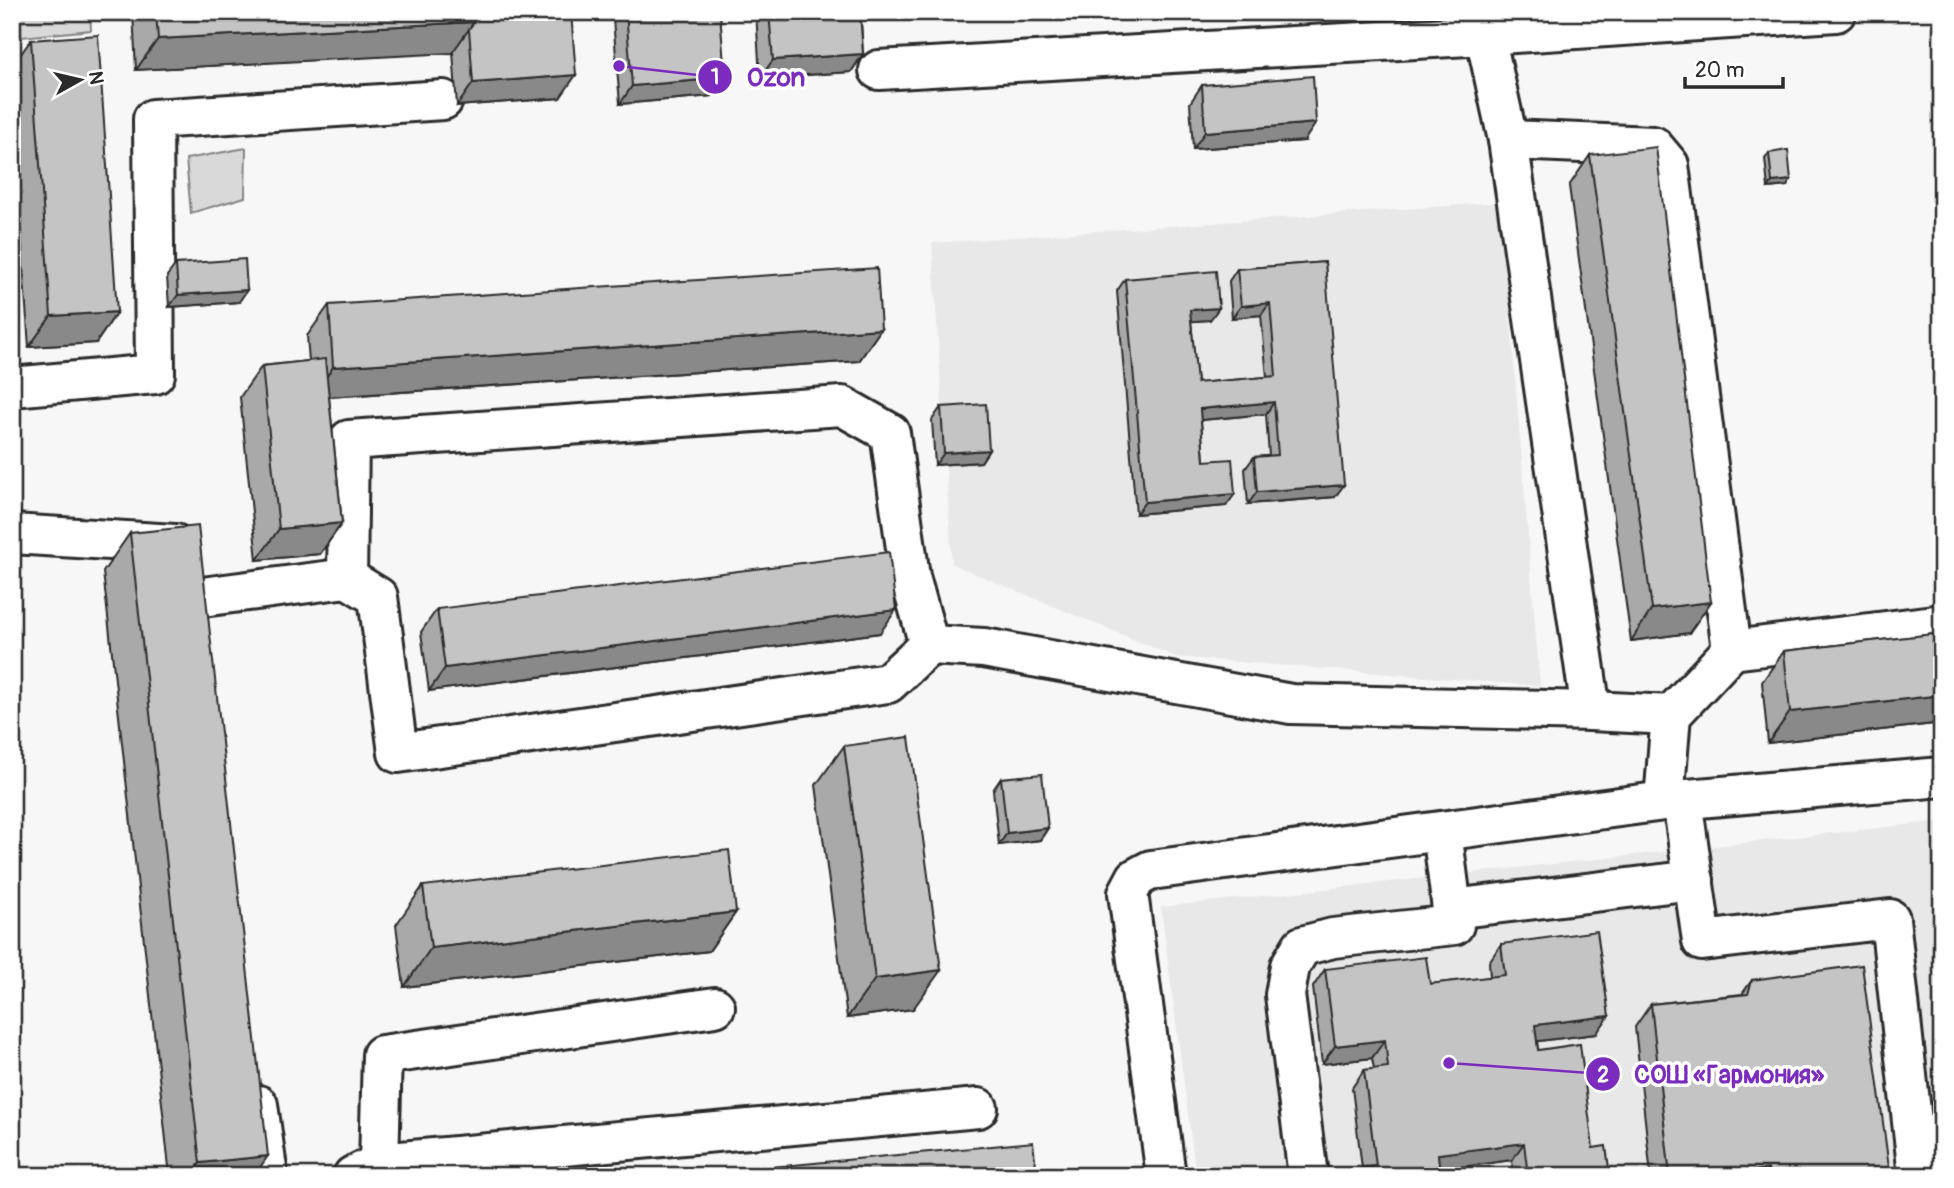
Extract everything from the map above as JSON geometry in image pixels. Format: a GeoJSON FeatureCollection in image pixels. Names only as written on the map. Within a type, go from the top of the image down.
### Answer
{"type":"FeatureCollection","features":[{"type":"Feature","properties":{"kind":"lane"},"geometry":{"type":"LineString","coordinates":[[879,70],[1484,24],[1836,12]]}},
{"type":"Feature","properties":{"kind":"lane"},"geometry":{"type":"LineString","coordinates":[[1484,24],[1508,140],[1591,710]]}},
{"type":"Feature","properties":{"kind":"lane"},"geometry":{"type":"LineString","coordinates":[[12,387],[155,374],[153,119],[443,100]]}},
{"type":"Feature","properties":{"kind":"lane"},"geometry":{"type":"LineString","coordinates":[[1508,140],[1653,146],[1669,166],[1732,650]]}},
{"type":"Feature","properties":{"kind":"lane"},"geometry":{"type":"LineString","coordinates":[[347,578],[349,440],[842,406],[890,433],[910,577],[929,645]]}},
{"type":"Feature","properties":{"kind":"lane"},"geometry":{"type":"LineString","coordinates":[[12,534],[175,544],[189,613],[347,578],[377,597],[398,753],[888,683],[929,645],[984,648],[1291,704],[1591,710],[1671,715]]}},
{"type":"Feature","properties":{"kind":"lane"},"geometry":{"type":"LineString","coordinates":[[1918,1176],[1890,919],[1702,941],[1693,880],[1673,800],[1671,715],[1732,650],[1942,624]]}},
{"type":"Feature","properties":{"kind":"lane"},"geometry":{"type":"LineString","coordinates":[[1166,1176],[1128,893],[1136,878],[1152,870],[1673,800],[1942,777]]}},
{"type":"Feature","properties":{"kind":"lane"},"geometry":{"type":"LineString","coordinates":[[1308,1176],[1285,995],[1290,966],[1302,946],[1333,938],[1454,925],[1442,831]]}},
{"type":"Feature","properties":{"kind":"lane"},"geometry":{"type":"LineString","coordinates":[[1451,909],[1693,880]]}},
{"type":"Feature","properties":{"kind":"lane"},"geometry":{"type":"LineString","coordinates":[[715,1007],[382,1055],[366,1170],[978,1108]]}},
{"type":"Feature","properties":{"kind":"lane"},"geometry":{"type":"LineString","coordinates":[[253,1066],[268,1176]]}},
{"type":"Feature","properties":{"kind":"shaded area"},"geometry":{"type":"Polygon","coordinates":[[[12,12],[90,12],[91,30],[12,38],[12,12]]]}},
{"type":"Feature","properties":{"kind":"shaded area"},"geometry":{"type":"Polygon","coordinates":[[[246,148],[245,197],[191,213],[186,159],[246,148]]]}},
{"type":"Feature","properties":{"kind":"shaded area"},"geometry":{"type":"Polygon","coordinates":[[[1501,202],[1540,686],[1176,657],[952,564],[932,243],[1501,202]]]}},
{"type":"Feature","properties":{"kind":"shaded area"},"geometry":{"type":"Polygon","coordinates":[[[1942,821],[1942,1176],[1196,1176],[1161,907],[1942,821]]]}},
{"type":"Feature","properties":{"kind":"building"},"geometry":{"type":"Polygon","coordinates":[[[156,12],[474,12],[474,22],[158,39],[156,12]]]}},
{"type":"Feature","properties":{"kind":"building"},"geometry":{"type":"Polygon","coordinates":[[[474,12],[571,12],[576,75],[473,83],[469,29],[474,22],[474,12]]]}},
{"type":"Feature","properties":{"kind":"building"},"geometry":{"type":"Polygon","coordinates":[[[626,12],[720,12],[725,78],[632,86],[626,12]]]}},
{"type":"Feature","properties":{"kind":"building"},"geometry":{"type":"Polygon","coordinates":[[[769,12],[860,12],[863,54],[773,60],[769,12]]]}},
{"type":"Feature","properties":{"kind":"building"},"geometry":{"type":"Polygon","coordinates":[[[98,35],[117,312],[51,316],[31,40],[98,35]]]}},
{"type":"Feature","properties":{"kind":"building"},"geometry":{"type":"Polygon","coordinates":[[[1313,76],[1316,123],[1205,132],[1202,85],[1313,76]]]}},
{"type":"Feature","properties":{"kind":"building"},"geometry":{"type":"Polygon","coordinates":[[[1656,147],[1711,602],[1652,609],[1590,155],[1656,147]]]}},
{"type":"Feature","properties":{"kind":"building"},"geometry":{"type":"Polygon","coordinates":[[[1788,150],[1791,180],[1772,182],[1769,153],[1788,150]]]}},
{"type":"Feature","properties":{"kind":"building"},"geometry":{"type":"Polygon","coordinates":[[[245,259],[247,290],[178,295],[176,264],[245,259]]]}},
{"type":"Feature","properties":{"kind":"building"},"geometry":{"type":"Polygon","coordinates":[[[1325,262],[1344,485],[1257,492],[1254,457],[1278,455],[1274,402],[1200,409],[1204,461],[1232,459],[1235,494],[1145,502],[1125,279],[1216,271],[1219,308],[1190,310],[1197,383],[1276,376],[1270,303],[1241,306],[1237,269],[1325,262]]]}},
{"type":"Feature","properties":{"kind":"building"},"geometry":{"type":"Polygon","coordinates":[[[877,268],[881,329],[333,367],[329,305],[877,268]]]}},
{"type":"Feature","properties":{"kind":"building"},"geometry":{"type":"Polygon","coordinates":[[[325,359],[342,523],[279,529],[262,366],[325,359]]]}},
{"type":"Feature","properties":{"kind":"building"},"geometry":{"type":"Polygon","coordinates":[[[986,404],[989,450],[944,453],[941,407],[986,404]]]}},
{"type":"Feature","properties":{"kind":"building"},"geometry":{"type":"Polygon","coordinates":[[[198,526],[268,1156],[200,1163],[130,533],[198,526]]]}},
{"type":"Feature","properties":{"kind":"building"},"geometry":{"type":"Polygon","coordinates":[[[889,552],[896,610],[445,668],[437,609],[889,552]]]}},
{"type":"Feature","properties":{"kind":"building"},"geometry":{"type":"Polygon","coordinates":[[[1942,633],[1942,695],[1790,712],[1784,651],[1942,633]]]}},
{"type":"Feature","properties":{"kind":"building"},"geometry":{"type":"Polygon","coordinates":[[[909,737],[941,970],[875,979],[844,746],[909,737]]]}},
{"type":"Feature","properties":{"kind":"building"},"geometry":{"type":"Polygon","coordinates":[[[1042,774],[1048,828],[1007,833],[1001,778],[1042,774]]]}},
{"type":"Feature","properties":{"kind":"building"},"geometry":{"type":"Polygon","coordinates":[[[729,850],[736,912],[431,948],[423,886],[729,850]]]}},
{"type":"Feature","properties":{"kind":"building"},"geometry":{"type":"Polygon","coordinates":[[[1597,931],[1609,1016],[1535,1025],[1538,1050],[1580,1044],[1593,1148],[1606,1146],[1610,1176],[1528,1176],[1524,1143],[1438,1154],[1440,1176],[1363,1176],[1362,1168],[1376,1166],[1364,1070],[1388,1067],[1385,1040],[1335,1046],[1325,969],[1426,957],[1430,984],[1505,975],[1501,944],[1597,931]]]}},
{"type":"Feature","properties":{"kind":"building"},"geometry":{"type":"Polygon","coordinates":[[[1862,965],[1890,1175],[1769,1176],[1768,1169],[1712,1176],[1670,1176],[1651,1004],[1748,994],[1752,980],[1862,965]]]}},
{"type":"Feature","properties":{"kind":"building"},"geometry":{"type":"Polygon","coordinates":[[[1033,1142],[1037,1176],[677,1176],[1033,1142]]]}},
{"type":"Feature","properties":{"kind":"place","name":"Ozon"},"geometry":{"type":"Point","coordinates":[619,66]}},
{"type":"Feature","properties":{"kind":"place","name":"СОШ «Гармония»"},"geometry":{"type":"Point","coordinates":[1449,1063]}}]}
